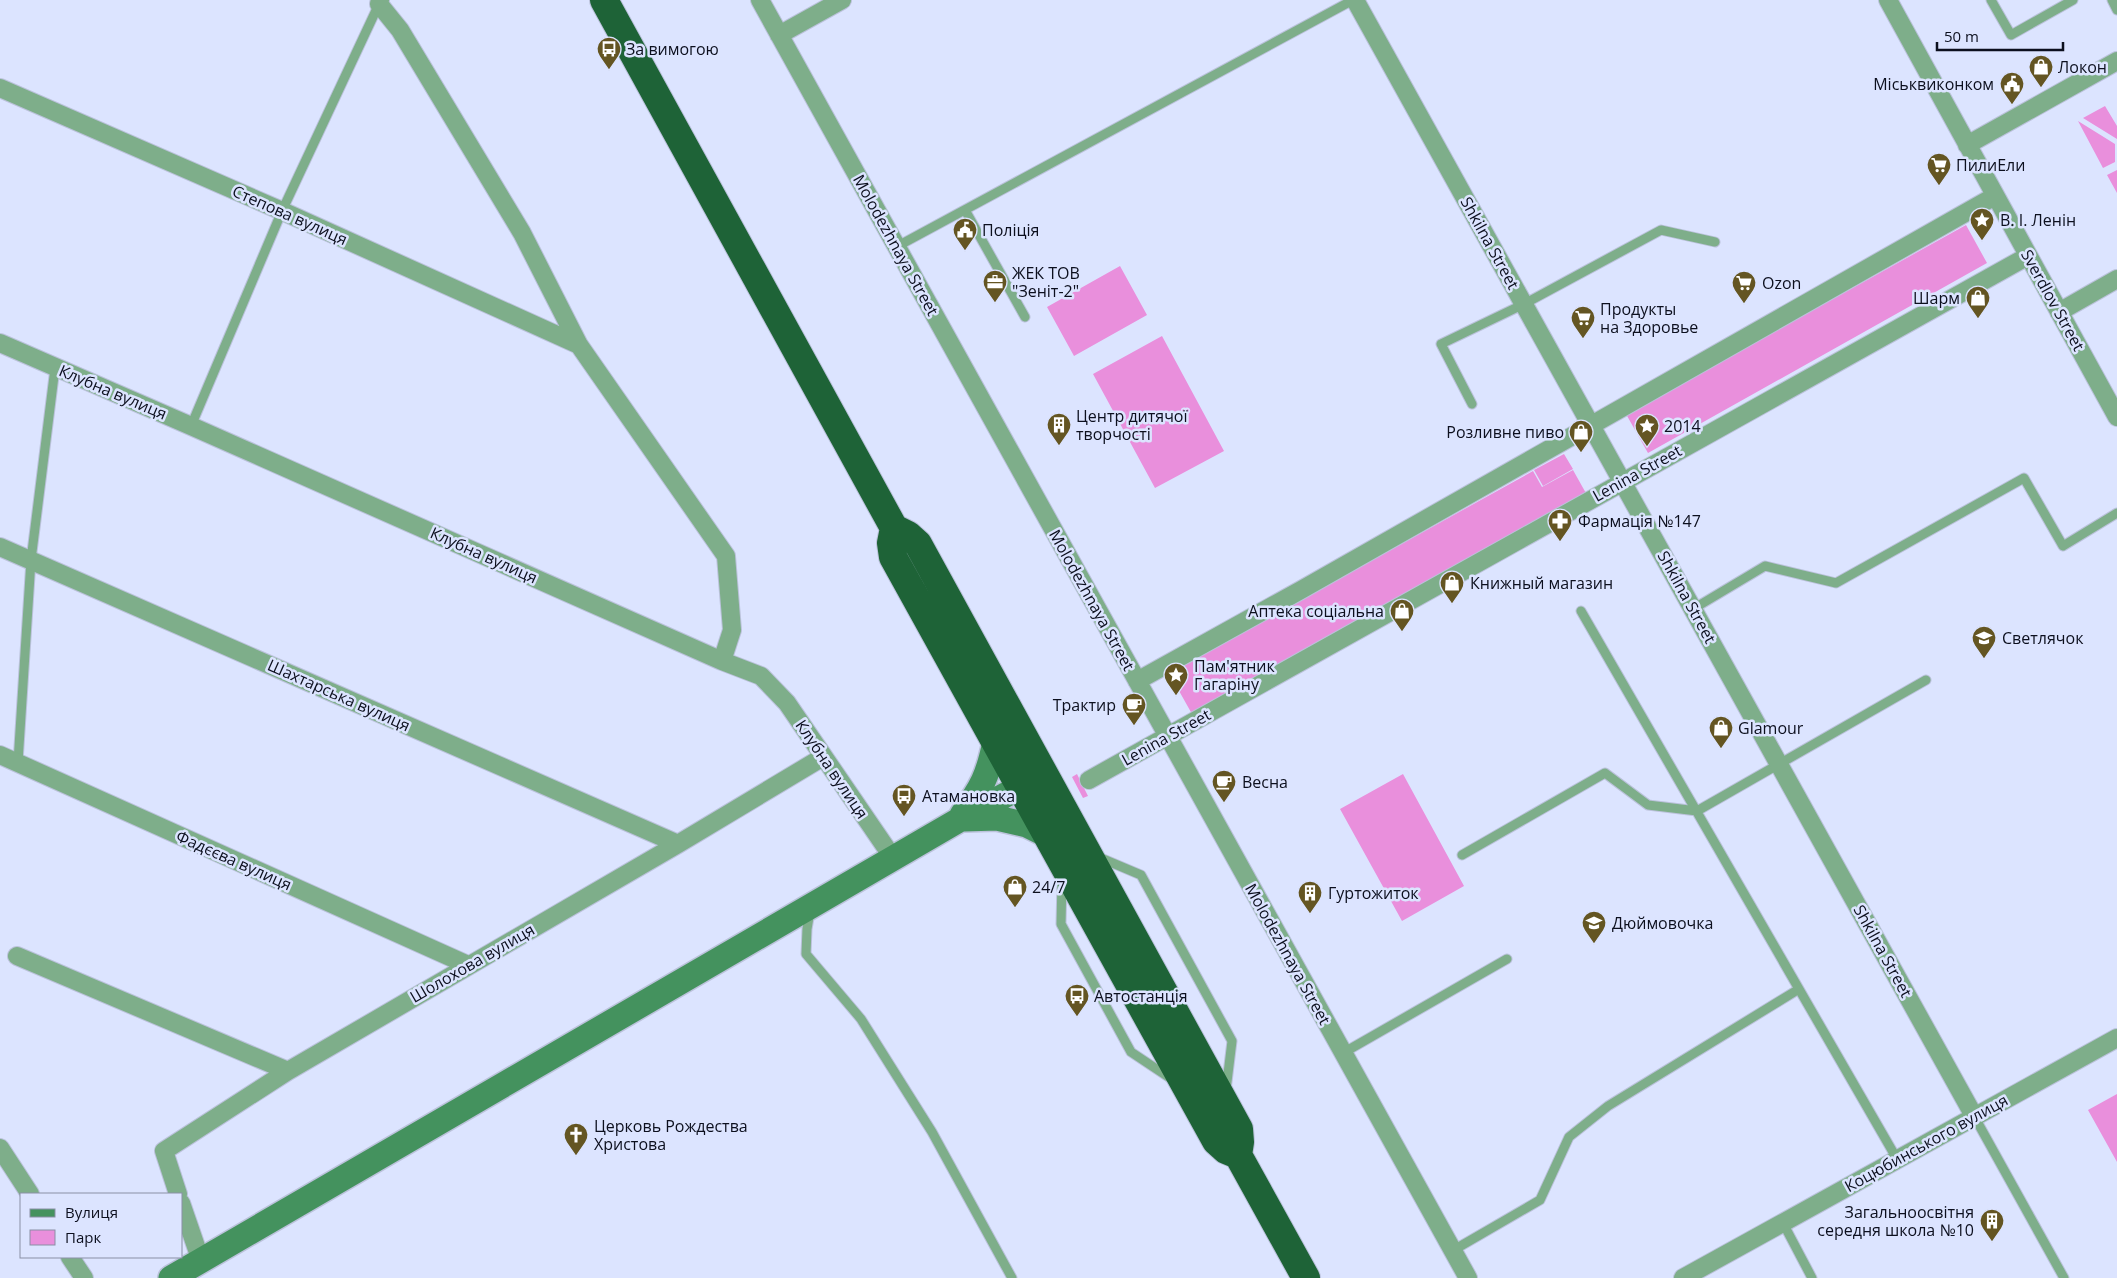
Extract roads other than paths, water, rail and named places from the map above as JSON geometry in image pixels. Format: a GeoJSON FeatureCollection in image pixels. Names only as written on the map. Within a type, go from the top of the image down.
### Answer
{"type":"FeatureCollection","features":[{"type":"Feature","properties":{"kind":"highway"},"geometry":{"type":"LineString","coordinates":[[604,0],[894,528],[908,535],[918,544],[1064,808],[1239,1128],[1240,1142],[1238,1155],[1306,1278]]}},
{"type":"Feature","properties":{"kind":"highway"},"geometry":{"type":"LineString","coordinates":[[894,528],[891,543],[892,557],[1216,1140],[1226,1150],[1238,1155]]}},
{"type":"Feature","properties":{"kind":"street","name":"Molodezhnaya Street"},"geometry":{"type":"LineString","coordinates":[[760,0],[1468,1278]]}},
{"type":"Feature","properties":{"kind":"street"},"geometry":{"type":"LineString","coordinates":[[779,35],[842,0]]}},
{"type":"Feature","properties":{"kind":"street","name":"Shkilna Street"},"geometry":{"type":"LineString","coordinates":[[1354,0],[1974,1116]]}},
{"type":"Feature","properties":{"kind":"street","name":"Sverdlov Street"},"geometry":{"type":"LineString","coordinates":[[1888,0],[2117,417]]}},
{"type":"Feature","properties":{"kind":"street"},"geometry":{"type":"LineString","coordinates":[[376,2],[400,30],[522,233],[578,345],[726,556],[732,630],[722,661]]}},
{"type":"Feature","properties":{"kind":"street"},"geometry":{"type":"LineString","coordinates":[[1967,145],[2117,61]]}},
{"type":"Feature","properties":{"kind":"street","name":"Степова вулиця"},"geometry":{"type":"LineString","coordinates":[[0,88],[282,211],[578,345]]}},
{"type":"Feature","properties":{"kind":"street"},"geometry":{"type":"LineString","coordinates":[[1137,681],[1995,196]]}},
{"type":"Feature","properties":{"kind":"street","name":"Lenina Street"},"geometry":{"type":"LineString","coordinates":[[1089,780],[2028,256]]}},
{"type":"Feature","properties":{"kind":"street"},"geometry":{"type":"LineString","coordinates":[[2059,312],[2117,279]]}},
{"type":"Feature","properties":{"kind":"street","name":"Клубна вулиця"},"geometry":{"type":"LineString","coordinates":[[0,343],[722,661],[761,676],[787,703],[893,858]]}},
{"type":"Feature","properties":{"kind":"street","name":"Шахтарська вулиця"},"geometry":{"type":"LineString","coordinates":[[0,547],[678,844]]}},
{"type":"Feature","properties":{"kind":"street"},"geometry":{"type":"LineString","coordinates":[[959,820],[979,792],[990,770],[997,746],[1013,753],[1023,743],[1023,736]]}},
{"type":"Feature","properties":{"kind":"street","name":"Фадєєва вулиця"},"geometry":{"type":"LineString","coordinates":[[0,755],[468,965]]}},
{"type":"Feature","properties":{"kind":"street","name":"Шолохова вулиця"},"geometry":{"type":"LineString","coordinates":[[178,1193],[164,1151],[288,1071],[678,844],[823,757]]}},
{"type":"Feature","properties":{"kind":"street"},"geometry":{"type":"LineString","coordinates":[[171,1278],[893,858],[1045,774]]}},
{"type":"Feature","properties":{"kind":"street"},"geometry":{"type":"LineString","coordinates":[[959,820],[997,818],[1043,829],[1041,807],[1050,801],[1064,808]]}},
{"type":"Feature","properties":{"kind":"street"},"geometry":{"type":"LineString","coordinates":[[17,956],[288,1071]]}},
{"type":"Feature","properties":{"kind":"street","name":"Коцюбинського вулиця"},"geometry":{"type":"LineString","coordinates":[[1682,1278],[2117,1038]]}},
{"type":"Feature","properties":{"kind":"street"},"geometry":{"type":"LineString","coordinates":[[0,1148],[29,1193]]}},
{"type":"Feature","properties":{"kind":"street"},"geometry":{"type":"LineString","coordinates":[[182,1206],[201,1261]]}},
{"type":"Feature","properties":{"kind":"street"},"geometry":{"type":"LineString","coordinates":[[71,1258],[84,1278]]}},
{"type":"Feature","properties":{"kind":"lane"},"geometry":{"type":"LineString","coordinates":[[896,247],[1354,0]]}},
{"type":"Feature","properties":{"kind":"lane"},"geometry":{"type":"LineString","coordinates":[[1991,0],[2011,35],[2073,0]]}},
{"type":"Feature","properties":{"kind":"lane"},"geometry":{"type":"LineString","coordinates":[[2112,0],[2117,10]]}},
{"type":"Feature","properties":{"kind":"lane"},"geometry":{"type":"LineString","coordinates":[[191,426],[282,211],[376,2]]}},
{"type":"Feature","properties":{"kind":"lane"},"geometry":{"type":"LineString","coordinates":[[965,210],[1025,317]]}},
{"type":"Feature","properties":{"kind":"lane"},"geometry":{"type":"LineString","coordinates":[[1472,404],[1441,344],[1524,304],[1661,230],[1715,242]]}},
{"type":"Feature","properties":{"kind":"lane"},"geometry":{"type":"LineString","coordinates":[[18,762],[31,560],[55,368]]}},
{"type":"Feature","properties":{"kind":"lane"},"geometry":{"type":"LineString","coordinates":[[1693,609],[1765,566],[1836,583],[2024,478],[2063,546],[2117,514]]}},
{"type":"Feature","properties":{"kind":"lane"},"geometry":{"type":"LineString","coordinates":[[1581,611],[1897,1159]]}},
{"type":"Feature","properties":{"kind":"lane"},"geometry":{"type":"LineString","coordinates":[[1462,855],[1605,773],[1648,805],[1697,811],[1926,680]]}},
{"type":"Feature","properties":{"kind":"lane"},"geometry":{"type":"LineString","coordinates":[[1087,852],[1141,875],[1146,883],[1232,1041],[1224,1102]]}},
{"type":"Feature","properties":{"kind":"lane"},"geometry":{"type":"LineString","coordinates":[[811,907],[807,929],[806,954],[866,1027],[932,1132],[1012,1278]]}},
{"type":"Feature","properties":{"kind":"lane"},"geometry":{"type":"LineString","coordinates":[[1343,1054],[1507,959]]}},
{"type":"Feature","properties":{"kind":"lane"},"geometry":{"type":"LineString","coordinates":[[1452,1250],[1540,1200],[1569,1138],[1608,1106],[1799,989]]}},
{"type":"Feature","properties":{"kind":"lane"},"geometry":{"type":"LineString","coordinates":[[1974,1116],[2064,1278]]}},
{"type":"Feature","properties":{"kind":"lane"},"geometry":{"type":"LineString","coordinates":[[1782,1223],[1812,1278]]}},
{"type":"Feature","properties":{"kind":"place","name":"За вимогою"},"geometry":{"type":"Point","coordinates":[609,70]}},
{"type":"Feature","properties":{"kind":"place","name":"Локон"},"geometry":{"type":"Point","coordinates":[2041,88]}},
{"type":"Feature","properties":{"kind":"place","name":"Міськвиконком"},"geometry":{"type":"Point","coordinates":[2012,105]}},
{"type":"Feature","properties":{"kind":"place","name":"ПилиЕли"},"geometry":{"type":"Point","coordinates":[1939,186]}},
{"type":"Feature","properties":{"kind":"place","name":"В. І. Ленін"},"geometry":{"type":"Point","coordinates":[1982,241]}},
{"type":"Feature","properties":{"kind":"place","name":"Поліція"},"geometry":{"type":"Point","coordinates":[965,251]}},
{"type":"Feature","properties":{"kind":"place","name":"ЖЕК ТОВ \"Зеніт-2\""},"geometry":{"type":"Point","coordinates":[995,303]}},
{"type":"Feature","properties":{"kind":"place","name":"Ozon"},"geometry":{"type":"Point","coordinates":[1744,304]}},
{"type":"Feature","properties":{"kind":"place","name":"Шарм"},"geometry":{"type":"Point","coordinates":[1978,319]}},
{"type":"Feature","properties":{"kind":"place","name":"Продукты на Здоровье"},"geometry":{"type":"Point","coordinates":[1583,339]}},
{"type":"Feature","properties":{"kind":"place","name":"Центр дитячої творчості"},"geometry":{"type":"Point","coordinates":[1059,446]}},
{"type":"Feature","properties":{"kind":"place","name":"2014"},"geometry":{"type":"Point","coordinates":[1647,447]}},
{"type":"Feature","properties":{"kind":"place","name":"Розливне пиво"},"geometry":{"type":"Point","coordinates":[1581,453]}},
{"type":"Feature","properties":{"kind":"place","name":"Фармація №147"},"geometry":{"type":"Point","coordinates":[1560,542]}},
{"type":"Feature","properties":{"kind":"place","name":"Книжный магазин"},"geometry":{"type":"Point","coordinates":[1452,604]}},
{"type":"Feature","properties":{"kind":"place","name":"Аптека соціальна"},"geometry":{"type":"Point","coordinates":[1402,632]}},
{"type":"Feature","properties":{"kind":"place","name":"Светлячок"},"geometry":{"type":"Point","coordinates":[1984,659]}},
{"type":"Feature","properties":{"kind":"place","name":"Пам'ятник Гагаріну"},"geometry":{"type":"Point","coordinates":[1176,696]}},
{"type":"Feature","properties":{"kind":"place","name":"Трактир"},"geometry":{"type":"Point","coordinates":[1134,726]}},
{"type":"Feature","properties":{"kind":"place","name":"Glamour"},"geometry":{"type":"Point","coordinates":[1721,749]}},
{"type":"Feature","properties":{"kind":"place","name":"Весна"},"geometry":{"type":"Point","coordinates":[1224,803]}},
{"type":"Feature","properties":{"kind":"place","name":"Атамановка"},"geometry":{"type":"Point","coordinates":[904,817]}},
{"type":"Feature","properties":{"kind":"place","name":"24/7"},"geometry":{"type":"Point","coordinates":[1015,908]}},
{"type":"Feature","properties":{"kind":"place","name":"Гуртожиток"},"geometry":{"type":"Point","coordinates":[1310,914]}},
{"type":"Feature","properties":{"kind":"place","name":"Дюймовочка"},"geometry":{"type":"Point","coordinates":[1594,944]}},
{"type":"Feature","properties":{"kind":"place","name":"Автостанція"},"geometry":{"type":"Point","coordinates":[1077,1017]}},
{"type":"Feature","properties":{"kind":"place","name":"Церковь Рождества Христова"},"geometry":{"type":"Point","coordinates":[576,1156]}},
{"type":"Feature","properties":{"kind":"place","name":"Загальноосвітня середня школа №10"},"geometry":{"type":"Point","coordinates":[1992,1242]}}]}
